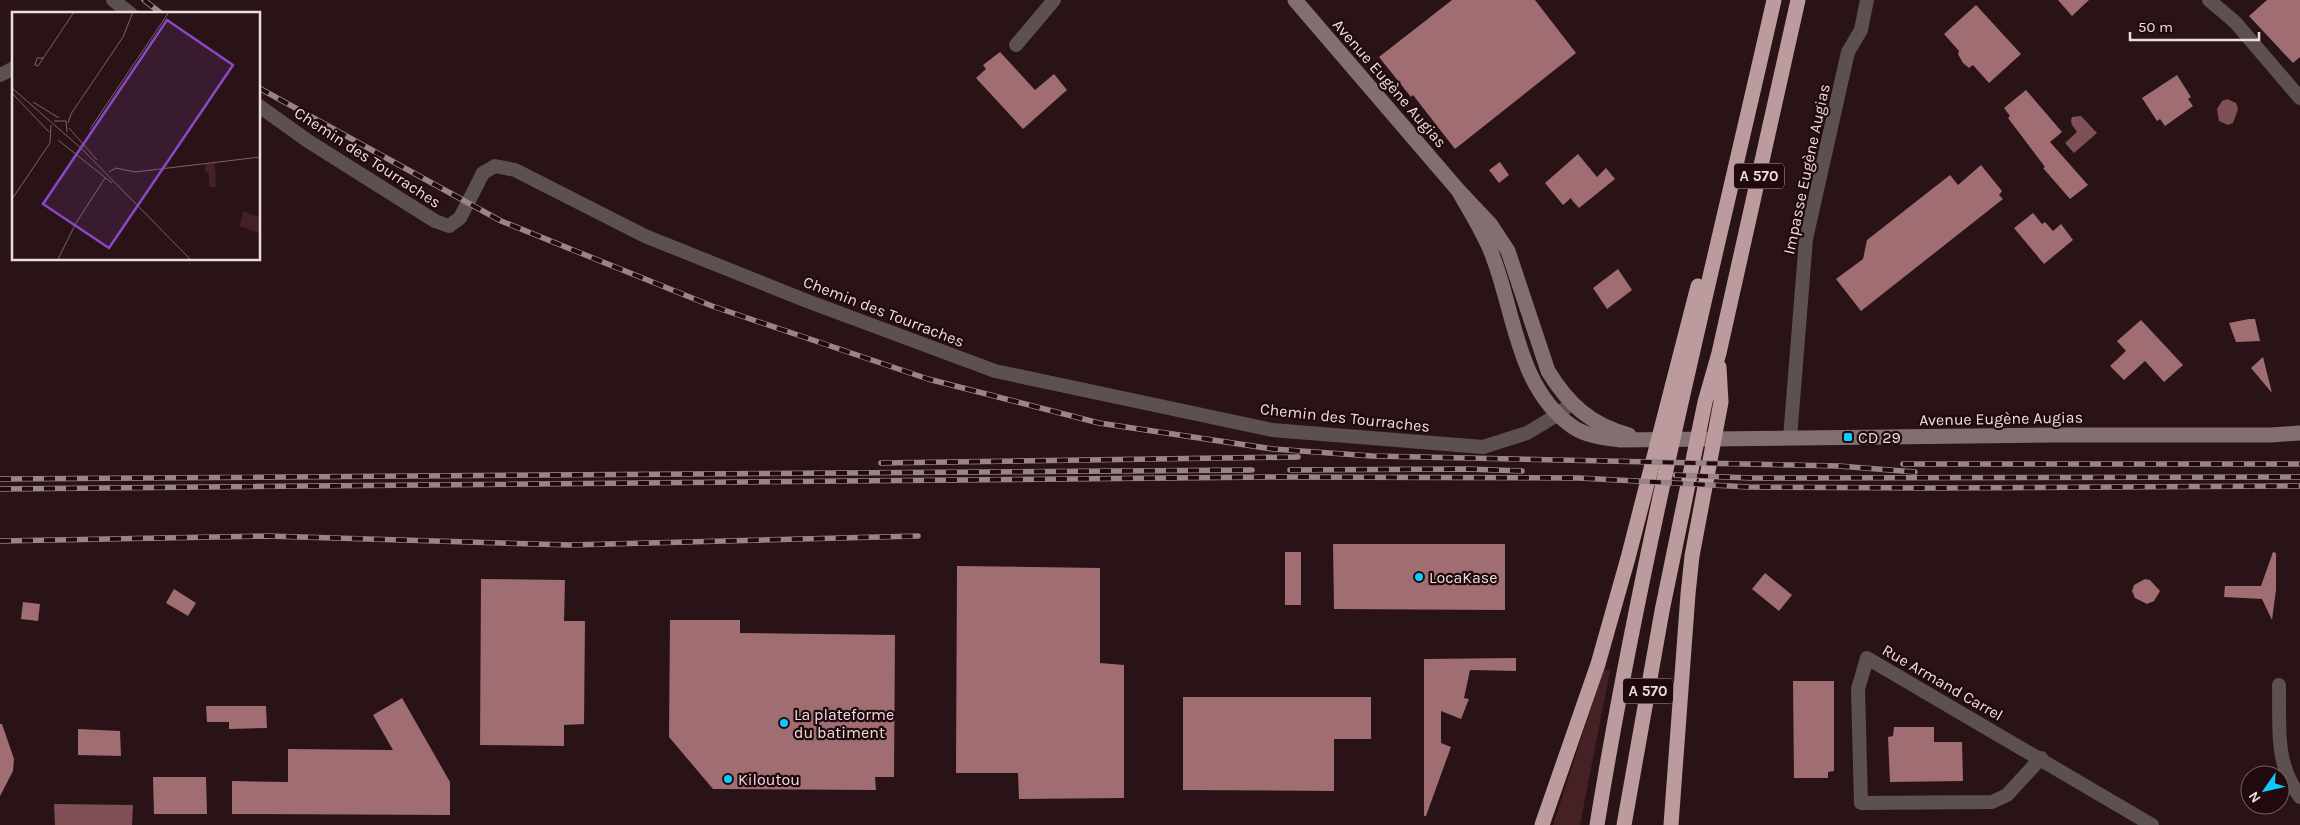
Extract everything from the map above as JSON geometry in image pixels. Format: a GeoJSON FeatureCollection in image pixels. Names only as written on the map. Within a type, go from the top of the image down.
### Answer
{"type":"FeatureCollection","features":[{"type":"Feature","properties":{"kind":"highway","name":"A 570"},"geometry":{"type":"LineString","coordinates":[[1597,825],[1648,557],[1674,403],[1699,282],[1715,259],[1774,0]]}},
{"type":"Feature","properties":{"kind":"highway","name":"A 570"},"geometry":{"type":"LineString","coordinates":[[1624,825],[1705,402],[1719,353],[1798,0]]}},
{"type":"Feature","properties":{"kind":"highway"},"geometry":{"type":"LineString","coordinates":[[1670,825],[1692,556],[1721,402],[1719,353]]}},
{"type":"Feature","properties":{"kind":"highway"},"geometry":{"type":"LineString","coordinates":[[1542,825],[1598,664],[1674,403]]}},
{"type":"Feature","properties":{"kind":"main road","name":"Avenue Eugène Augias"},"geometry":{"type":"LineString","coordinates":[[1295,0],[1458,190],[1491,225],[1508,251],[1548,371],[1558,388],[1571,404],[1593,420],[1619,432],[1643,439]]}},
{"type":"Feature","properties":{"kind":"main road","name":"Avenue Eugène Augias"},"geometry":{"type":"LineString","coordinates":[[1458,190],[1493,257],[1527,367],[1537,388],[1558,414],[1574,428],[1599,437],[1620,440],[2054,435],[2271,435],[2300,433]]}},
{"type":"Feature","properties":{"kind":"street"},"geometry":{"type":"LineString","coordinates":[[113,0],[128,12]]}},
{"type":"Feature","properties":{"kind":"street"},"geometry":{"type":"LineString","coordinates":[[1016,44],[1054,0]]}},
{"type":"Feature","properties":{"kind":"street","name":"Impasse Eugène Augias"},"geometry":{"type":"LineString","coordinates":[[1790,438],[1806,239],[1848,52],[1861,30],[1867,0]]}},
{"type":"Feature","properties":{"kind":"street"},"geometry":{"type":"LineString","coordinates":[[2210,0],[2236,22],[2300,98]]}},
{"type":"Feature","properties":{"kind":"street"},"geometry":{"type":"LineString","coordinates":[[0,75],[12,69]]}},
{"type":"Feature","properties":{"kind":"street","name":"Chemin des Tourraches"},"geometry":{"type":"LineString","coordinates":[[260,107],[308,141],[435,221],[449,226],[460,218],[483,173],[495,166],[515,170],[645,236],[807,301],[995,371],[1272,430],[1483,447],[1527,433],[1571,404]]}},
{"type":"Feature","properties":{"kind":"street","name":"Rue Armand Carrel"},"geometry":{"type":"LineString","coordinates":[[1867,658],[1974,720],[2041,758],[2007,795],[1992,802],[1861,803],[1858,689],[1867,658]]}},
{"type":"Feature","properties":{"kind":"street"},"geometry":{"type":"LineString","coordinates":[[2278,685],[2281,759],[2289,783],[2300,797]]}},
{"type":"Feature","properties":{"kind":"street"},"geometry":{"type":"LineString","coordinates":[[2041,758],[2152,825]]}},
{"type":"Feature","properties":{"kind":"shaded area"},"geometry":{"type":"Polygon","coordinates":[[[2227,99],[2236,103],[2238,109],[2233,123],[2228,125],[2219,121],[2217,109],[2222,101],[2227,99]]]}},
{"type":"Feature","properties":{"kind":"shaded area"},"geometry":{"type":"Polygon","coordinates":[[[2081,116],[2097,133],[2074,153],[2065,143],[2077,132],[2071,123],[2072,117],[2081,116]]]}},
{"type":"Feature","properties":{"kind":"shaded area"},"geometry":{"type":"Polygon","coordinates":[[[1604,669],[1610,671],[1580,825],[1553,825],[1604,669]]]}},
{"type":"Feature","properties":{"kind":"shaded area"},"geometry":{"type":"Polygon","coordinates":[[[54,804],[133,805],[132,825],[55,825],[54,804]]]}},
{"type":"Feature","properties":{"kind":"building"},"geometry":{"type":"Polygon","coordinates":[[[1452,0],[1535,0],[1576,53],[1455,149],[1413,95],[1411,97],[1379,57],[1452,0]]]}},
{"type":"Feature","properties":{"kind":"building"},"geometry":{"type":"Polygon","coordinates":[[[2058,0],[2089,0],[2072,16],[2058,0]]]}},
{"type":"Feature","properties":{"kind":"building"},"geometry":{"type":"Polygon","coordinates":[[[2267,0],[2300,0],[2300,57],[2293,63],[2249,16],[2267,0]]]}},
{"type":"Feature","properties":{"kind":"building"},"geometry":{"type":"Polygon","coordinates":[[[1976,5],[2021,54],[1989,83],[1973,65],[1969,68],[1963,63],[1958,54],[1959,51],[1944,34],[1976,5]]]}},
{"type":"Feature","properties":{"kind":"building"},"geometry":{"type":"Polygon","coordinates":[[[1000,52],[1035,90],[1054,74],[1067,90],[1023,129],[976,78],[986,69],[983,65],[1000,52]]]}},
{"type":"Feature","properties":{"kind":"building"},"geometry":{"type":"Polygon","coordinates":[[[2177,75],[2191,97],[2188,99],[2193,106],[2165,126],[2160,119],[2157,121],[2142,98],[2177,75]]]}},
{"type":"Feature","properties":{"kind":"building"},"geometry":{"type":"Polygon","coordinates":[[[2026,90],[2062,132],[2050,142],[2088,185],[2070,199],[2043,168],[2045,167],[2008,118],[2010,116],[2004,108],[2026,90]]]}},
{"type":"Feature","properties":{"kind":"building"},"geometry":{"type":"Polygon","coordinates":[[[1578,154],[1597,177],[1606,168],[1615,179],[1579,208],[1571,199],[1572,197],[1563,205],[1545,183],[1578,154]]]}},
{"type":"Feature","properties":{"kind":"building"},"geometry":{"type":"Polygon","coordinates":[[[1500,162],[1509,175],[1499,183],[1489,170],[1500,162]]]}},
{"type":"Feature","properties":{"kind":"building"},"geometry":{"type":"Polygon","coordinates":[[[1981,165],[2002,191],[1999,195],[2003,199],[1861,311],[1836,279],[1863,259],[1867,240],[1950,175],[1958,185],[1981,165]]]}},
{"type":"Feature","properties":{"kind":"building"},"geometry":{"type":"Polygon","coordinates":[[[2033,213],[2042,224],[2045,222],[2053,231],[2061,224],[2073,240],[2044,264],[2014,228],[2033,213]]]}},
{"type":"Feature","properties":{"kind":"building"},"geometry":{"type":"Polygon","coordinates":[[[1618,269],[1632,290],[1607,309],[1593,288],[1618,269]]]}},
{"type":"Feature","properties":{"kind":"building"},"geometry":{"type":"Polygon","coordinates":[[[2255,319],[2260,341],[2236,342],[2229,323],[2255,319]]]}},
{"type":"Feature","properties":{"kind":"building"},"geometry":{"type":"Polygon","coordinates":[[[2141,320],[2183,365],[2164,382],[2145,361],[2124,380],[2110,366],[2126,351],[2117,341],[2141,320]]]}},
{"type":"Feature","properties":{"kind":"building"},"geometry":{"type":"Polygon","coordinates":[[[2263,357],[2272,393],[2251,368],[2263,357]]]}},
{"type":"Feature","properties":{"kind":"building","name":"LocaKase"},"geometry":{"type":"Polygon","coordinates":[[[1333,544],[1505,544],[1505,610],[1334,609],[1333,544]]]}},
{"type":"Feature","properties":{"kind":"building"},"geometry":{"type":"Polygon","coordinates":[[[1285,552],[1301,552],[1301,605],[1285,605],[1285,552]]]}},
{"type":"Feature","properties":{"kind":"building"},"geometry":{"type":"Polygon","coordinates":[[[2273,552],[2276,553],[2276,590],[2272,620],[2262,599],[2224,597],[2225,586],[2261,586],[2273,552]]]}},
{"type":"Feature","properties":{"kind":"building"},"geometry":{"type":"Polygon","coordinates":[[[957,566],[1100,568],[1100,663],[1124,665],[1124,798],[1019,799],[1018,773],[956,773],[957,566]]]}},
{"type":"Feature","properties":{"kind":"building"},"geometry":{"type":"Polygon","coordinates":[[[1765,573],[1792,595],[1779,611],[1752,589],[1765,573]]]}},
{"type":"Feature","properties":{"kind":"building"},"geometry":{"type":"Polygon","coordinates":[[[481,579],[565,580],[564,621],[585,621],[584,724],[564,725],[564,746],[480,745],[481,579]]]}},
{"type":"Feature","properties":{"kind":"building"},"geometry":{"type":"Polygon","coordinates":[[[2145,579],[2150,580],[2160,591],[2154,601],[2147,604],[2135,598],[2132,591],[2134,585],[2145,579]]]}},
{"type":"Feature","properties":{"kind":"building"},"geometry":{"type":"Polygon","coordinates":[[[174,589],[196,603],[188,616],[166,603],[174,589]]]}},
{"type":"Feature","properties":{"kind":"building"},"geometry":{"type":"Polygon","coordinates":[[[23,602],[40,604],[38,621],[21,619],[23,602]]]}},
{"type":"Feature","properties":{"kind":"building"},"geometry":{"type":"Polygon","coordinates":[[[670,620],[740,620],[740,633],[895,635],[894,777],[875,777],[876,790],[713,789],[669,737],[670,620]]]}},
{"type":"Feature","properties":{"kind":"building"},"geometry":{"type":"Polygon","coordinates":[[[1516,658],[1516,671],[1470,670],[1464,698],[1469,699],[1461,719],[1441,711],[1441,743],[1451,747],[1426,816],[1424,816],[1424,659],[1516,658]]]}},
{"type":"Feature","properties":{"kind":"building"},"geometry":{"type":"Polygon","coordinates":[[[1793,681],[1834,681],[1834,771],[1828,772],[1828,778],[1794,778],[1793,681]]]}},
{"type":"Feature","properties":{"kind":"building"},"geometry":{"type":"Polygon","coordinates":[[[1183,697],[1371,697],[1371,739],[1334,739],[1334,791],[1183,790],[1183,697]]]}},
{"type":"Feature","properties":{"kind":"building"},"geometry":{"type":"Polygon","coordinates":[[[402,698],[450,782],[450,815],[232,814],[232,781],[288,782],[288,749],[393,750],[373,715],[402,698]]]}},
{"type":"Feature","properties":{"kind":"building"},"geometry":{"type":"Polygon","coordinates":[[[206,706],[266,706],[267,728],[229,729],[229,722],[207,722],[206,706]]]}},
{"type":"Feature","properties":{"kind":"building"},"geometry":{"type":"Polygon","coordinates":[[[0,724],[2,724],[14,759],[13,771],[0,796],[0,724]]]}},
{"type":"Feature","properties":{"kind":"building"},"geometry":{"type":"Polygon","coordinates":[[[1894,727],[1934,727],[1934,742],[1962,742],[1963,781],[1890,782],[1888,737],[1893,736],[1894,727]]]}},
{"type":"Feature","properties":{"kind":"building"},"geometry":{"type":"Polygon","coordinates":[[[78,729],[120,731],[121,756],[78,755],[78,729]]]}},
{"type":"Feature","properties":{"kind":"building"},"geometry":{"type":"Polygon","coordinates":[[[153,777],[206,777],[207,814],[154,814],[153,777]]]}},
{"type":"Feature","properties":{"kind":"railway"},"geometry":{"type":"LineString","coordinates":[[144,0],[159,12]]}},
{"type":"Feature","properties":{"kind":"railway"},"geometry":{"type":"LineString","coordinates":[[260,89],[501,221],[712,306],[928,379],[1099,423],[1273,449],[1372,456],[1839,466],[1915,472]]}},
{"type":"Feature","properties":{"kind":"railway"},"geometry":{"type":"LineString","coordinates":[[881,463],[1298,457]]}},
{"type":"Feature","properties":{"kind":"railway"},"geometry":{"type":"LineString","coordinates":[[1903,464],[2300,464]]}},
{"type":"Feature","properties":{"kind":"railway"},"geometry":{"type":"LineString","coordinates":[[1290,470],[1467,469],[1522,471]]}},
{"type":"Feature","properties":{"kind":"railway"},"geometry":{"type":"LineString","coordinates":[[0,479],[1252,470]]}},
{"type":"Feature","properties":{"kind":"railway"},"geometry":{"type":"LineString","coordinates":[[1675,475],[1751,478],[2300,477]]}},
{"type":"Feature","properties":{"kind":"railway"},"geometry":{"type":"LineString","coordinates":[[0,489],[1276,477],[1579,478],[1749,487],[2300,486]]}},
{"type":"Feature","properties":{"kind":"railway"},"geometry":{"type":"LineString","coordinates":[[0,541],[267,536],[570,545],[918,536]]}},
{"type":"Feature","properties":{"kind":"place","name":"CD 29"},"geometry":{"type":"Point","coordinates":[1848,437]}},
{"type":"Feature","properties":{"kind":"place","name":"LocaKase"},"geometry":{"type":"Point","coordinates":[1419,577]}},
{"type":"Feature","properties":{"kind":"place","name":"La plateforme du batiment"},"geometry":{"type":"Point","coordinates":[784,723]}},
{"type":"Feature","properties":{"kind":"place","name":"Kiloutou"},"geometry":{"type":"Point","coordinates":[728,779]}}]}
